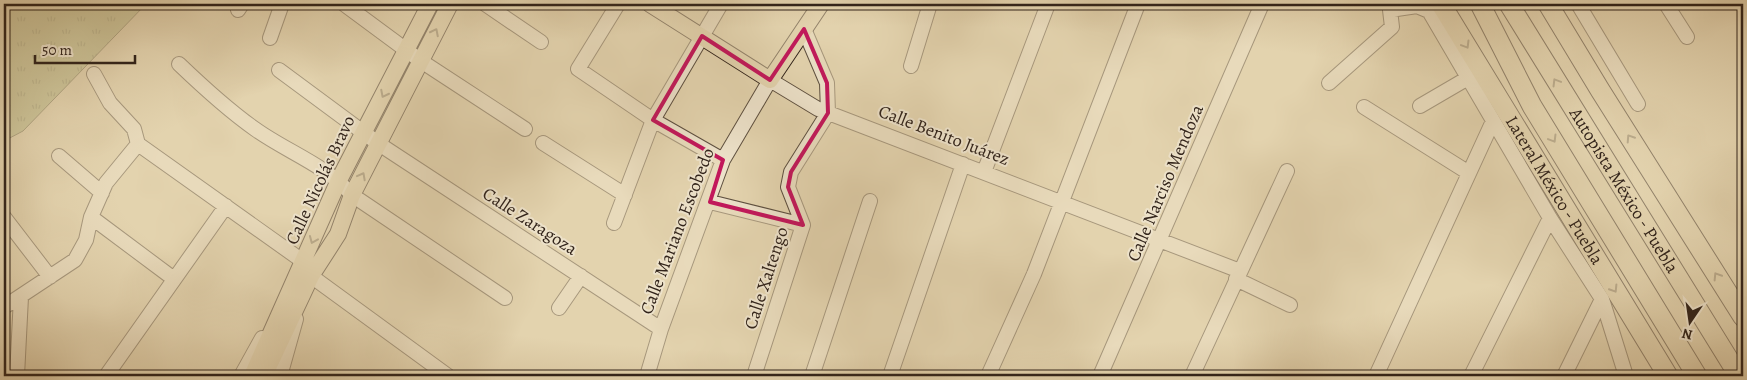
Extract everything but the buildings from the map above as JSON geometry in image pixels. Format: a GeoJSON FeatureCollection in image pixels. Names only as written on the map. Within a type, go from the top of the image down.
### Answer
{"type":"FeatureCollection","features":[{"type":"Feature","properties":{"kind":"highway","name":"Lateral México - Puebla"},"geometry":{"type":"LineString","coordinates":[[1440,4],[1668,376]]}},
{"type":"Feature","properties":{"kind":"highway","name":"Autopista México - Puebla"},"geometry":{"type":"LineString","coordinates":[[1480,4],[1532,106],[1697,376]]}},
{"type":"Feature","properties":{"kind":"highway","name":"Autopista México - Puebla"},"geometry":{"type":"LineString","coordinates":[[1509,4],[1739,376]]}},
{"type":"Feature","properties":{"kind":"highway"},"geometry":{"type":"LineString","coordinates":[[1548,4],[1743,317]]}},
{"type":"Feature","properties":{"kind":"main road","name":"Calle Nicolás Bravo"},"geometry":{"type":"LineString","coordinates":[[264,376],[307,269],[339,180],[430,4]]}},
{"type":"Feature","properties":{"kind":"main road","name":"Calle Nicolás Bravo"},"geometry":{"type":"LineString","coordinates":[[307,269],[338,234],[352,195],[450,4]]}},
{"type":"Feature","properties":{"kind":"main road","name":"Calle Benito Juárez"},"geometry":{"type":"LineString","coordinates":[[650,4],[770,80]]}},
{"type":"Feature","properties":{"kind":"main road","name":"Calle Mariano Escobedo"},"geometry":{"type":"LineString","coordinates":[[770,80],[821,4]]}},
{"type":"Feature","properties":{"kind":"main road","name":"Calle Nicolás Bravo"},"geometry":{"type":"LineString","coordinates":[[252,376],[297,292]]}},
{"type":"Feature","properties":{"kind":"main road"},"geometry":{"type":"LineString","coordinates":[[1639,329],[1659,376]]}},
{"type":"Feature","properties":{"kind":"street"},"geometry":{"type":"LineString","coordinates":[[270,38],[282,4]]}},
{"type":"Feature","properties":{"kind":"street"},"geometry":{"type":"LineString","coordinates":[[344,4],[406,51],[525,129]]}},
{"type":"Feature","properties":{"kind":"street"},"geometry":{"type":"LineString","coordinates":[[485,4],[541,42]]}},
{"type":"Feature","properties":{"kind":"street"},"geometry":{"type":"LineString","coordinates":[[618,4],[578,69],[653,120],[723,160]]}},
{"type":"Feature","properties":{"kind":"street"},"geometry":{"type":"LineString","coordinates":[[614,223],[653,120],[722,4]]}},
{"type":"Feature","properties":{"kind":"street"},"geometry":{"type":"LineString","coordinates":[[911,66],[930,4]]}},
{"type":"Feature","properties":{"kind":"street"},"geometry":{"type":"LineString","coordinates":[[984,172],[1048,4]]}},
{"type":"Feature","properties":{"kind":"street"},"geometry":{"type":"LineString","coordinates":[[988,376],[1034,274],[1138,4]]}},
{"type":"Feature","properties":{"kind":"street","name":"Calle Narciso Mendoza"},"geometry":{"type":"LineString","coordinates":[[1100,376],[1262,4]]}},
{"type":"Feature","properties":{"kind":"street"},"geometry":{"type":"LineString","coordinates":[[1578,4],[1638,104]]}},
{"type":"Feature","properties":{"kind":"street"},"geometry":{"type":"LineString","coordinates":[[1666,4],[1687,37]]}},
{"type":"Feature","properties":{"kind":"street"},"geometry":{"type":"LineString","coordinates":[[1330,83],[1392,26],[1386,7],[1417,6],[1429,11],[1550,218],[1602,299],[1626,376]]}},
{"type":"Feature","properties":{"kind":"street"},"geometry":{"type":"LineString","coordinates":[[804,29],[827,83],[828,113]]}},
{"type":"Feature","properties":{"kind":"street"},"geometry":{"type":"LineString","coordinates":[[179,64],[212,95],[255,129],[339,180],[352,195],[505,298]]}},
{"type":"Feature","properties":{"kind":"street","name":"Calle Zaragoza"},"geometry":{"type":"LineString","coordinates":[[279,70],[379,144],[661,329]]}},
{"type":"Feature","properties":{"kind":"street"},"geometry":{"type":"LineString","coordinates":[[94,74],[110,103],[134,128],[138,144],[226,206],[448,376]]}},
{"type":"Feature","properties":{"kind":"street"},"geometry":{"type":"LineString","coordinates":[[1420,106],[1468,78]]}},
{"type":"Feature","properties":{"kind":"street","name":"Calle Benito Juárez"},"geometry":{"type":"LineString","coordinates":[[770,80],[828,113],[1161,239],[1238,275],[1290,305]]}},
{"type":"Feature","properties":{"kind":"street","name":"Calle Mariano Escobedo"},"geometry":{"type":"LineString","coordinates":[[647,376],[661,329],[710,202],[723,160],[770,80]]}},
{"type":"Feature","properties":{"kind":"street"},"geometry":{"type":"LineString","coordinates":[[1364,107],[1469,173]]}},
{"type":"Feature","properties":{"kind":"street","name":"Calle Xaltengo"},"geometry":{"type":"LineString","coordinates":[[754,376],[803,225],[788,187],[792,172],[828,113]]}},
{"type":"Feature","properties":{"kind":"street"},"geometry":{"type":"LineString","coordinates":[[1376,376],[1492,121]]}},
{"type":"Feature","properties":{"kind":"street"},"geometry":{"type":"LineString","coordinates":[[543,143],[625,195]]}},
{"type":"Feature","properties":{"kind":"street"},"geometry":{"type":"LineString","coordinates":[[4,307],[75,260],[86,240],[91,216],[106,183],[138,144]]}},
{"type":"Feature","properties":{"kind":"street"},"geometry":{"type":"LineString","coordinates":[[59,156],[102,192]]}},
{"type":"Feature","properties":{"kind":"street"},"geometry":{"type":"LineString","coordinates":[[890,376],[963,164]]}},
{"type":"Feature","properties":{"kind":"street"},"geometry":{"type":"LineString","coordinates":[[1192,376],[1286,171]]}},
{"type":"Feature","properties":{"kind":"street"},"geometry":{"type":"LineString","coordinates":[[812,376],[870,201]]}},
{"type":"Feature","properties":{"kind":"street"},"geometry":{"type":"LineString","coordinates":[[710,202],[803,225]]}},
{"type":"Feature","properties":{"kind":"street"},"geometry":{"type":"LineString","coordinates":[[106,376],[226,206]]}},
{"type":"Feature","properties":{"kind":"street"},"geometry":{"type":"LineString","coordinates":[[91,216],[174,279]]}},
{"type":"Feature","properties":{"kind":"street"},"geometry":{"type":"LineString","coordinates":[[4,217],[50,276]]}},
{"type":"Feature","properties":{"kind":"street"},"geometry":{"type":"LineString","coordinates":[[1471,376],[1550,218]]}},
{"type":"Feature","properties":{"kind":"street"},"geometry":{"type":"LineString","coordinates":[[559,308],[581,276]]}},
{"type":"Feature","properties":{"kind":"street"},"geometry":{"type":"LineString","coordinates":[[241,376],[297,292]]}},
{"type":"Feature","properties":{"kind":"street"},"geometry":{"type":"LineString","coordinates":[[280,376],[297,292]]}},
{"type":"Feature","properties":{"kind":"street"},"geometry":{"type":"LineString","coordinates":[[17,376],[21,297]]}},
{"type":"Feature","properties":{"kind":"street"},"geometry":{"type":"LineString","coordinates":[[1564,376],[1602,299]]}},
{"type":"Feature","properties":{"kind":"highlighted area"},"geometry":{"type":"Polygon","coordinates":[[[804,29],[827,83],[828,113],[791,172],[788,187],[803,225],[710,202],[723,160],[653,120],[702,36],[770,80],[804,29]]]}},
{"type":"Feature","properties":{"kind":"green space"},"geometry":{"type":"Polygon","coordinates":[[[4,4],[146,4],[23,131],[4,141],[4,4]]]}}]}
